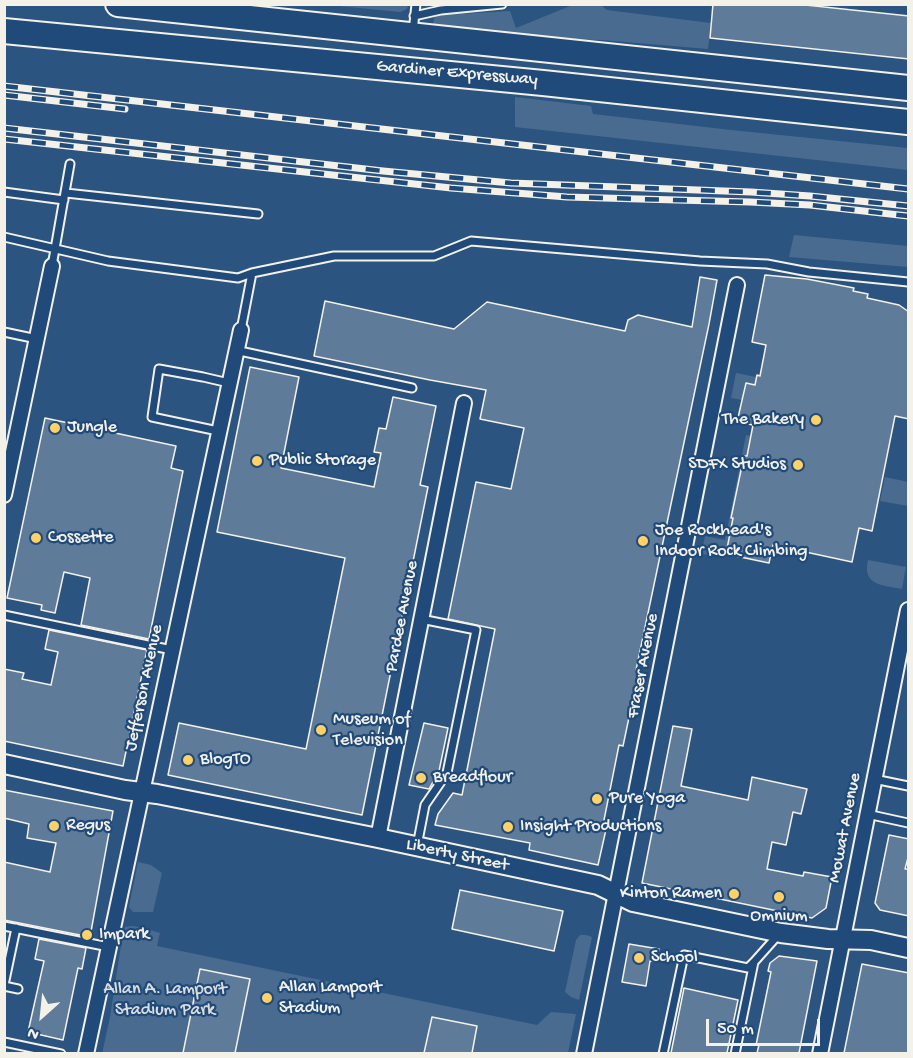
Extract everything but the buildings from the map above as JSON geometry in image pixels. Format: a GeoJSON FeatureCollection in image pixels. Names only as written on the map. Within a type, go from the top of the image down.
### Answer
{"type":"FeatureCollection","features":[{"type":"Feature","properties":{"kind":"highway","name":"Gardiner Expressway"},"geometry":{"type":"LineString","coordinates":[[118,4],[909,88]]}},
{"type":"Feature","properties":{"kind":"highway","name":"Gardiner Expressway"},"geometry":{"type":"LineString","coordinates":[[4,31],[543,83],[909,122]]}},
{"type":"Feature","properties":{"kind":"street"},"geometry":{"type":"LineString","coordinates":[[4,495],[10,437],[37,339],[52,266]]}},
{"type":"Feature","properties":{"kind":"street","name":"Fraser Avenue"},"geometry":{"type":"LineString","coordinates":[[584,1053],[737,285]]}},
{"type":"Feature","properties":{"kind":"street","name":"Jefferson Avenue"},"geometry":{"type":"LineString","coordinates":[[86,1053],[241,330]]}},
{"type":"Feature","properties":{"kind":"street","name":"Pardee Avenue"},"geometry":{"type":"LineString","coordinates":[[378,838],[464,403]]}},
{"type":"Feature","properties":{"kind":"street","name":"Mowat Avenue"},"geometry":{"type":"LineString","coordinates":[[820,1053],[909,610]]}},
{"type":"Feature","properties":{"kind":"street","name":"Liberty Street"},"geometry":{"type":"LineString","coordinates":[[4,764],[125,790],[378,838],[598,885],[633,902],[781,933],[843,940],[871,940],[909,948]]}},
{"type":"Feature","properties":{"kind":"lane"},"geometry":{"type":"LineString","coordinates":[[413,32],[416,4]]}},
{"type":"Feature","properties":{"kind":"lane"},"geometry":{"type":"LineString","coordinates":[[414,16],[441,10],[502,4]]}},
{"type":"Feature","properties":{"kind":"lane"},"geometry":{"type":"LineString","coordinates":[[52,266],[70,164]]}},
{"type":"Feature","properties":{"kind":"lane"},"geometry":{"type":"LineString","coordinates":[[4,192],[258,214]]}},
{"type":"Feature","properties":{"kind":"lane"},"geometry":{"type":"LineString","coordinates":[[4,237],[108,261],[238,278],[334,256],[434,256],[471,241],[700,261],[766,264],[809,272],[909,282]]}},
{"type":"Feature","properties":{"kind":"lane"},"geometry":{"type":"LineString","coordinates":[[241,330],[252,273]]}},
{"type":"Feature","properties":{"kind":"lane"},"geometry":{"type":"LineString","coordinates":[[4,332],[37,339]]}},
{"type":"Feature","properties":{"kind":"lane"},"geometry":{"type":"LineString","coordinates":[[236,350],[412,388]]}},
{"type":"Feature","properties":{"kind":"lane"},"geometry":{"type":"LineString","coordinates":[[218,431],[152,417],[159,369],[229,383]]}},
{"type":"Feature","properties":{"kind":"lane"},"geometry":{"type":"LineString","coordinates":[[4,615],[171,650]]}},
{"type":"Feature","properties":{"kind":"lane"},"geometry":{"type":"LineString","coordinates":[[416,847],[425,805],[447,773],[476,630],[422,619]]}},
{"type":"Feature","properties":{"kind":"lane"},"geometry":{"type":"LineString","coordinates":[[874,779],[909,786]]}},
{"type":"Feature","properties":{"kind":"lane"},"geometry":{"type":"LineString","coordinates":[[867,814],[909,823]]}},
{"type":"Feature","properties":{"kind":"lane"},"geometry":{"type":"LineString","coordinates":[[4,926],[109,947]]}},
{"type":"Feature","properties":{"kind":"lane"},"geometry":{"type":"LineString","coordinates":[[16,928],[4,985],[18,989]]}},
{"type":"Feature","properties":{"kind":"lane"},"geometry":{"type":"LineString","coordinates":[[663,1053],[684,955],[748,968],[781,933]]}},
{"type":"Feature","properties":{"kind":"lane"},"geometry":{"type":"LineString","coordinates":[[735,1053],[754,962]]}},
{"type":"Feature","properties":{"kind":"lane"},"geometry":{"type":"LineString","coordinates":[[4,1042],[61,1053]]}},
{"type":"Feature","properties":{"kind":"green space"},"geometry":{"type":"Polygon","coordinates":[[[575,4],[601,5],[607,10],[711,23],[708,49],[602,40],[548,39],[433,25],[434,18],[439,15],[510,11],[516,28],[575,4]]]}},
{"type":"Feature","properties":{"kind":"green space"},"geometry":{"type":"Polygon","coordinates":[[[329,5],[408,5],[407,9],[400,12],[329,5]]]}},
{"type":"Feature","properties":{"kind":"green space"},"geometry":{"type":"Polygon","coordinates":[[[515,97],[591,106],[593,114],[908,148],[908,170],[515,127],[515,97]]]}},
{"type":"Feature","properties":{"kind":"green space"},"geometry":{"type":"Polygon","coordinates":[[[794,235],[908,246],[908,267],[789,257],[794,235]]]}},
{"type":"Feature","properties":{"kind":"green space"},"geometry":{"type":"Polygon","coordinates":[[[736,373],[756,377],[755,385],[745,383],[742,400],[731,398],[736,373]]]}},
{"type":"Feature","properties":{"kind":"green space"},"geometry":{"type":"Polygon","coordinates":[[[746,435],[751,436],[747,456],[744,456],[725,558],[702,554],[705,536],[725,540],[746,435]]]}},
{"type":"Feature","properties":{"kind":"green space"},"geometry":{"type":"Polygon","coordinates":[[[885,477],[908,482],[908,506],[880,501],[885,477]]]}},
{"type":"Feature","properties":{"kind":"green space"},"geometry":{"type":"Polygon","coordinates":[[[868,560],[906,567],[902,589],[881,585],[871,580],[867,569],[868,560]]]}},
{"type":"Feature","properties":{"kind":"green space"},"geometry":{"type":"Polygon","coordinates":[[[138,862],[151,865],[162,873],[153,912],[133,912],[129,907],[138,862]]]}},
{"type":"Feature","properties":{"kind":"green space","name":"Allan A. Lamport Stadium Park"},"geometry":{"type":"Polygon","coordinates":[[[132,926],[160,933],[157,946],[537,1025],[551,1012],[576,1014],[568,1053],[102,1054],[122,939],[125,927],[132,926]]]}},
{"type":"Feature","properties":{"kind":"green space"},"geometry":{"type":"Polygon","coordinates":[[[580,935],[592,937],[579,1000],[565,992],[576,940],[580,935]]]}},
{"type":"Feature","properties":{"kind":"railway"},"geometry":{"type":"LineString","coordinates":[[4,86],[908,189]]}},
{"type":"Feature","properties":{"kind":"railway"},"geometry":{"type":"LineString","coordinates":[[4,95],[125,109]]}},
{"type":"Feature","properties":{"kind":"railway"},"geometry":{"type":"LineString","coordinates":[[4,128],[383,171],[511,183],[751,192],[908,206]]}},
{"type":"Feature","properties":{"kind":"railway"},"geometry":{"type":"LineString","coordinates":[[4,139],[451,188],[567,197],[810,205],[908,216]]}},
{"type":"Feature","properties":{"kind":"place","name":"The Bakery"},"geometry":{"type":"Point","coordinates":[816,420]}},
{"type":"Feature","properties":{"kind":"place","name":"Jungle"},"geometry":{"type":"Point","coordinates":[55,428]}},
{"type":"Feature","properties":{"kind":"place","name":"Public Storage"},"geometry":{"type":"Point","coordinates":[257,461]}},
{"type":"Feature","properties":{"kind":"place","name":"SDFX Studios"},"geometry":{"type":"Point","coordinates":[798,465]}},
{"type":"Feature","properties":{"kind":"place","name":"Cossette"},"geometry":{"type":"Point","coordinates":[36,538]}},
{"type":"Feature","properties":{"kind":"place","name":"Joe Rockhead's Indoor Rock Climbing"},"geometry":{"type":"Point","coordinates":[643,541]}},
{"type":"Feature","properties":{"kind":"place","name":"Museum of Television"},"geometry":{"type":"Point","coordinates":[321,730]}},
{"type":"Feature","properties":{"kind":"place","name":"BlogTO"},"geometry":{"type":"Point","coordinates":[188,760]}},
{"type":"Feature","properties":{"kind":"place","name":"Breadflour"},"geometry":{"type":"Point","coordinates":[421,778]}},
{"type":"Feature","properties":{"kind":"place","name":"Pure Yoga"},"geometry":{"type":"Point","coordinates":[597,799]}},
{"type":"Feature","properties":{"kind":"place","name":"Regus"},"geometry":{"type":"Point","coordinates":[54,826]}},
{"type":"Feature","properties":{"kind":"place","name":"Insight Productions"},"geometry":{"type":"Point","coordinates":[508,827]}},
{"type":"Feature","properties":{"kind":"place","name":"Kinton Ramen"},"geometry":{"type":"Point","coordinates":[734,894]}},
{"type":"Feature","properties":{"kind":"place","name":"Omnium"},"geometry":{"type":"Point","coordinates":[779,897]}},
{"type":"Feature","properties":{"kind":"place","name":"Impark"},"geometry":{"type":"Point","coordinates":[87,935]}},
{"type":"Feature","properties":{"kind":"place","name":"School"},"geometry":{"type":"Point","coordinates":[639,958]}},
{"type":"Feature","properties":{"kind":"place","name":"Allan Lamport Stadium"},"geometry":{"type":"Point","coordinates":[267,998]}}]}
